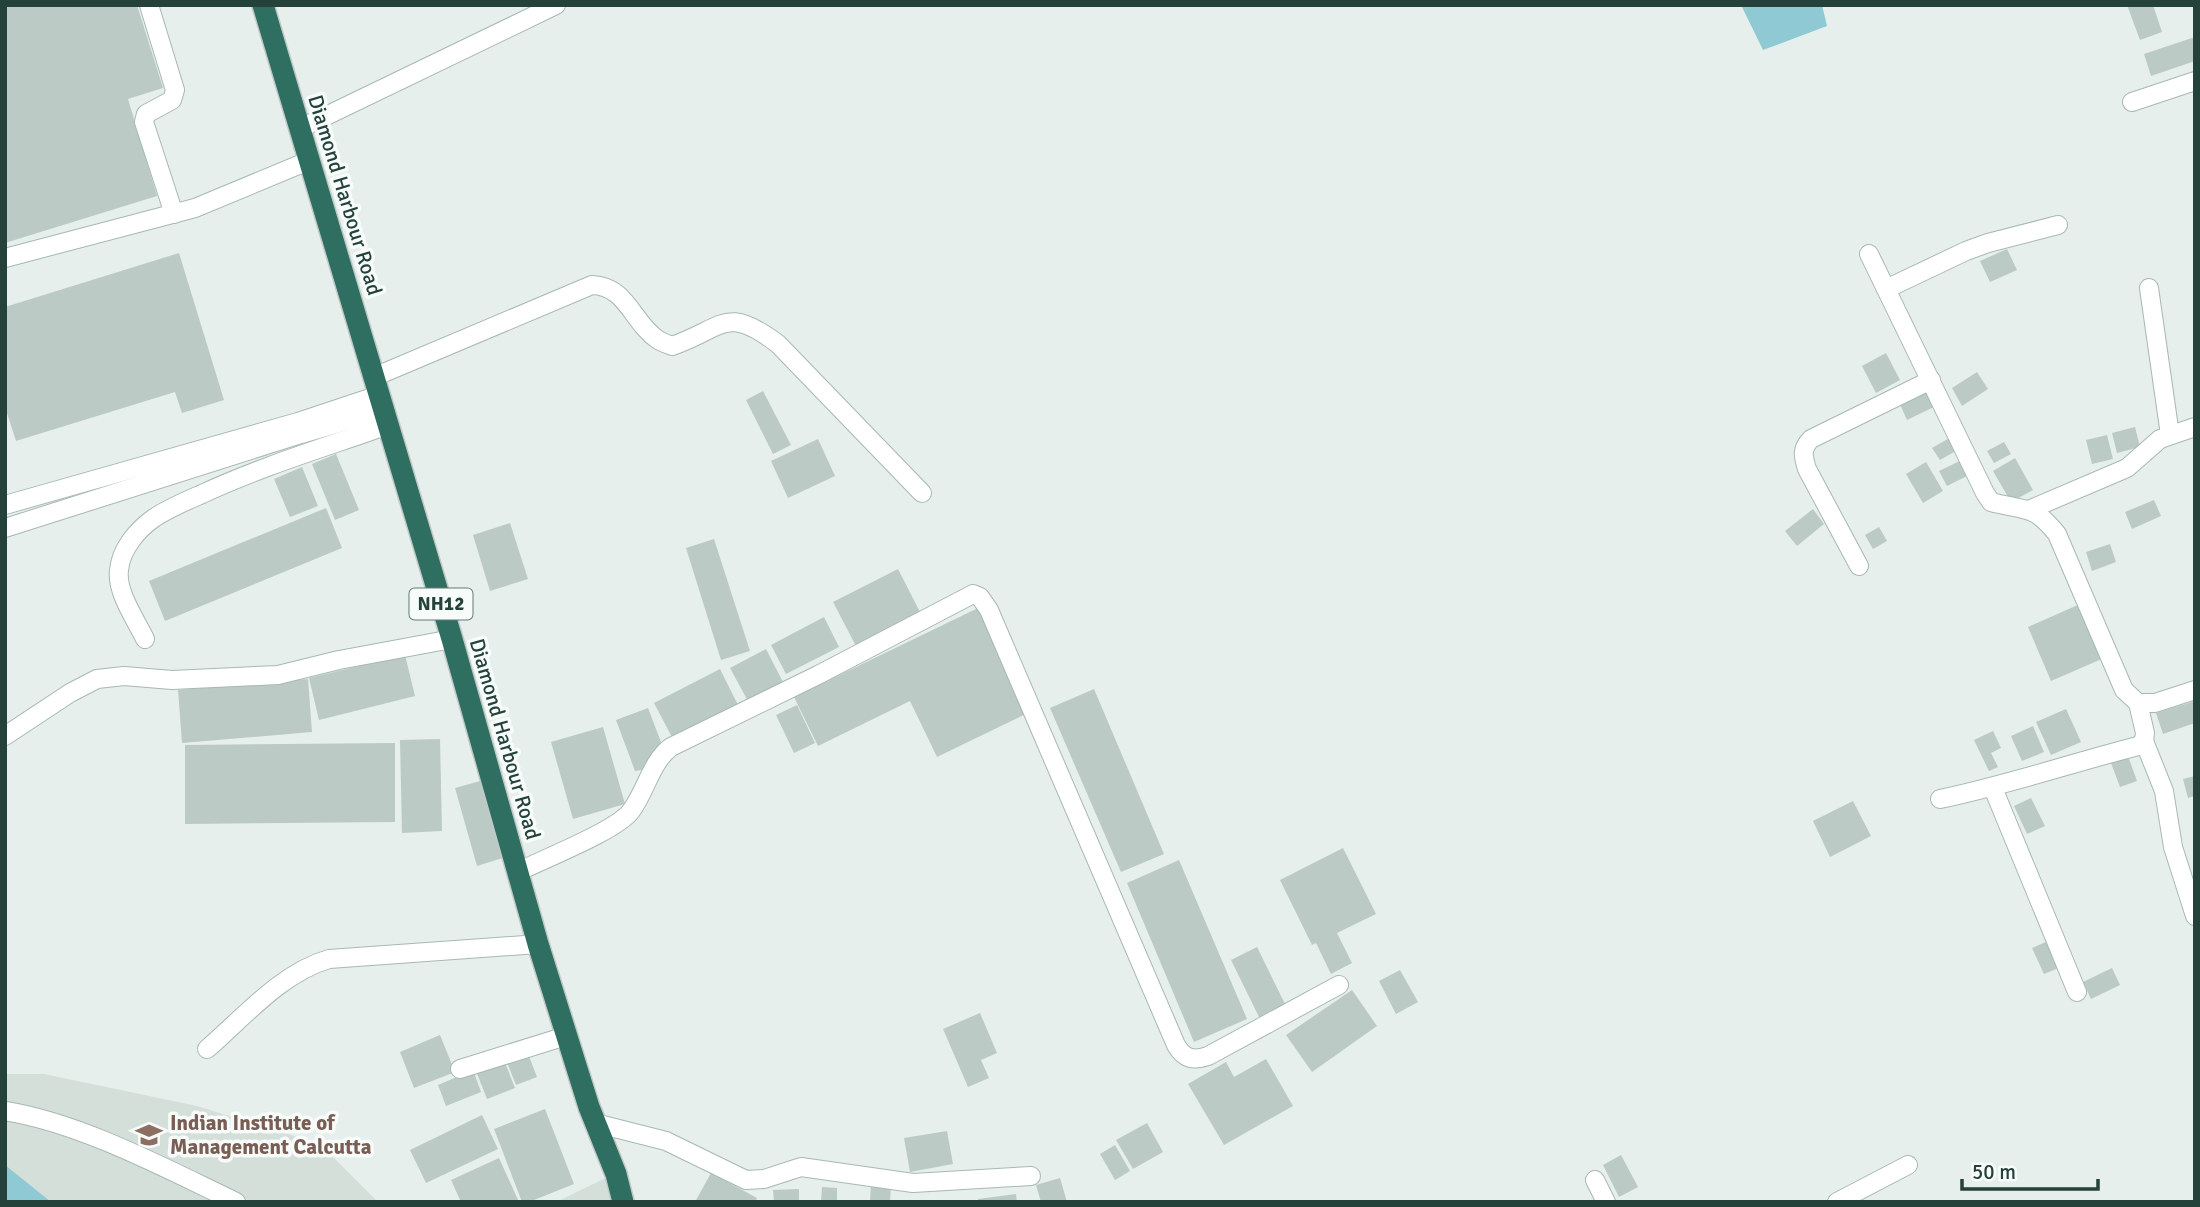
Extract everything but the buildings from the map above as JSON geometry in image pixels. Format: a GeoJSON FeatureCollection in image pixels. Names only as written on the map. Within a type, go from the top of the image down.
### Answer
{"type":"FeatureCollection","features":[{"type":"Feature","properties":{"kind":"highway","name":"Diamond Harbour Road"},"geometry":{"type":"LineString","coordinates":[[263,5],[452,639],[538,944],[595,1123],[616,1174],[623,1202]]}},
{"type":"Feature","properties":{"kind":"street"},"geometry":{"type":"LineString","coordinates":[[149,5],[175,90],[172,100],[146,114],[144,122],[174,214]]}},
{"type":"Feature","properties":{"kind":"street"},"geometry":{"type":"LineString","coordinates":[[299,129],[556,5]]}},
{"type":"Feature","properties":{"kind":"street"},"geometry":{"type":"LineString","coordinates":[[2132,102],[2195,81]]}},
{"type":"Feature","properties":{"kind":"street"},"geometry":{"type":"LineString","coordinates":[[5,258],[174,214],[223,198],[308,161]]}},
{"type":"Feature","properties":{"kind":"street"},"geometry":{"type":"LineString","coordinates":[[1886,289],[1987,243],[2058,225]]}},
{"type":"Feature","properties":{"kind":"street"},"geometry":{"type":"LineString","coordinates":[[1869,254],[1985,494],[1992,502],[2031,509],[2057,534],[2124,690],[2138,703],[2145,733],[2144,741],[2164,791],[2173,847],[2195,916]]}},
{"type":"Feature","properties":{"kind":"street"},"geometry":{"type":"LineString","coordinates":[[145,639],[120,583],[119,569],[122,555],[130,542],[152,519],[172,507],[234,480],[381,402],[592,285],[606,286],[619,295],[656,339],[672,346],[722,323],[741,321],[764,333],[778,344],[922,494]]}},
{"type":"Feature","properties":{"kind":"street"},"geometry":{"type":"LineString","coordinates":[[2149,288],[2170,435]]}},
{"type":"Feature","properties":{"kind":"street"},"geometry":{"type":"LineString","coordinates":[[1859,566],[1807,469],[1803,457],[1804,446],[1811,439],[1931,380]]}},
{"type":"Feature","properties":{"kind":"street"},"geometry":{"type":"LineString","coordinates":[[5,505],[298,422],[381,402]]}},
{"type":"Feature","properties":{"kind":"street"},"geometry":{"type":"LineString","coordinates":[[5,528],[301,433],[381,402]]}},
{"type":"Feature","properties":{"kind":"street"},"geometry":{"type":"LineString","coordinates":[[2031,509],[2127,468],[2160,439],[2195,427]]}},
{"type":"Feature","properties":{"kind":"street"},"geometry":{"type":"LineString","coordinates":[[517,872],[618,823],[632,810],[660,758],[671,747],[974,594],[980,597],[989,610],[1176,1045],[1184,1056],[1198,1059],[1208,1056],[1339,985]]}},
{"type":"Feature","properties":{"kind":"street"},"geometry":{"type":"LineString","coordinates":[[5,736],[70,693],[97,679],[124,676],[172,680],[278,675],[339,660],[452,639]]}},
{"type":"Feature","properties":{"kind":"street"},"geometry":{"type":"LineString","coordinates":[[2138,703],[2155,704],[2195,690]]}},
{"type":"Feature","properties":{"kind":"street"},"geometry":{"type":"LineString","coordinates":[[1940,799],[1993,788],[2075,762],[2138,746],[2144,741]]}},
{"type":"Feature","properties":{"kind":"street"},"geometry":{"type":"LineString","coordinates":[[1993,788],[2077,992]]}},
{"type":"Feature","properties":{"kind":"street"},"geometry":{"type":"LineString","coordinates":[[207,1049],[284,982],[311,965],[329,959],[538,944]]}},
{"type":"Feature","properties":{"kind":"street"},"geometry":{"type":"LineString","coordinates":[[460,1069],[566,1035]]}},
{"type":"Feature","properties":{"kind":"street"},"geometry":{"type":"LineString","coordinates":[[5,1111],[56,1123],[138,1156],[236,1202]]}},
{"type":"Feature","properties":{"kind":"street"},"geometry":{"type":"LineString","coordinates":[[595,1123],[666,1141],[746,1180],[764,1179],[801,1167],[913,1183],[1031,1176]]}},
{"type":"Feature","properties":{"kind":"street"},"geometry":{"type":"LineString","coordinates":[[1837,1202],[1908,1165]]}},
{"type":"Feature","properties":{"kind":"street"},"geometry":{"type":"LineString","coordinates":[[1595,1180],[1606,1202]]}},
{"type":"Feature","properties":{"kind":"shaded area","name":"Indian Institute of Management Calcutta"},"geometry":{"type":"Polygon","coordinates":[[[5,1074],[44,1074],[197,1106],[320,1144],[378,1202],[5,1202],[5,1074]]]}},
{"type":"Feature","properties":{"kind":"shaded area"},"geometry":{"type":"Polygon","coordinates":[[[614,1174],[621,1202],[556,1202],[614,1174]]]}},
{"type":"Feature","properties":{"kind":"water"},"geometry":{"type":"Polygon","coordinates":[[[1741,5],[1822,5],[1827,26],[1763,50],[1741,5]]]}},
{"type":"Feature","properties":{"kind":"water"},"geometry":{"type":"Polygon","coordinates":[[[5,1165],[51,1202],[5,1202],[5,1165]]]}},
{"type":"Feature","properties":{"kind":"place","name":"Indian Institute of Management Calcutta"},"geometry":{"type":"Point","coordinates":[149,1135]}}]}
